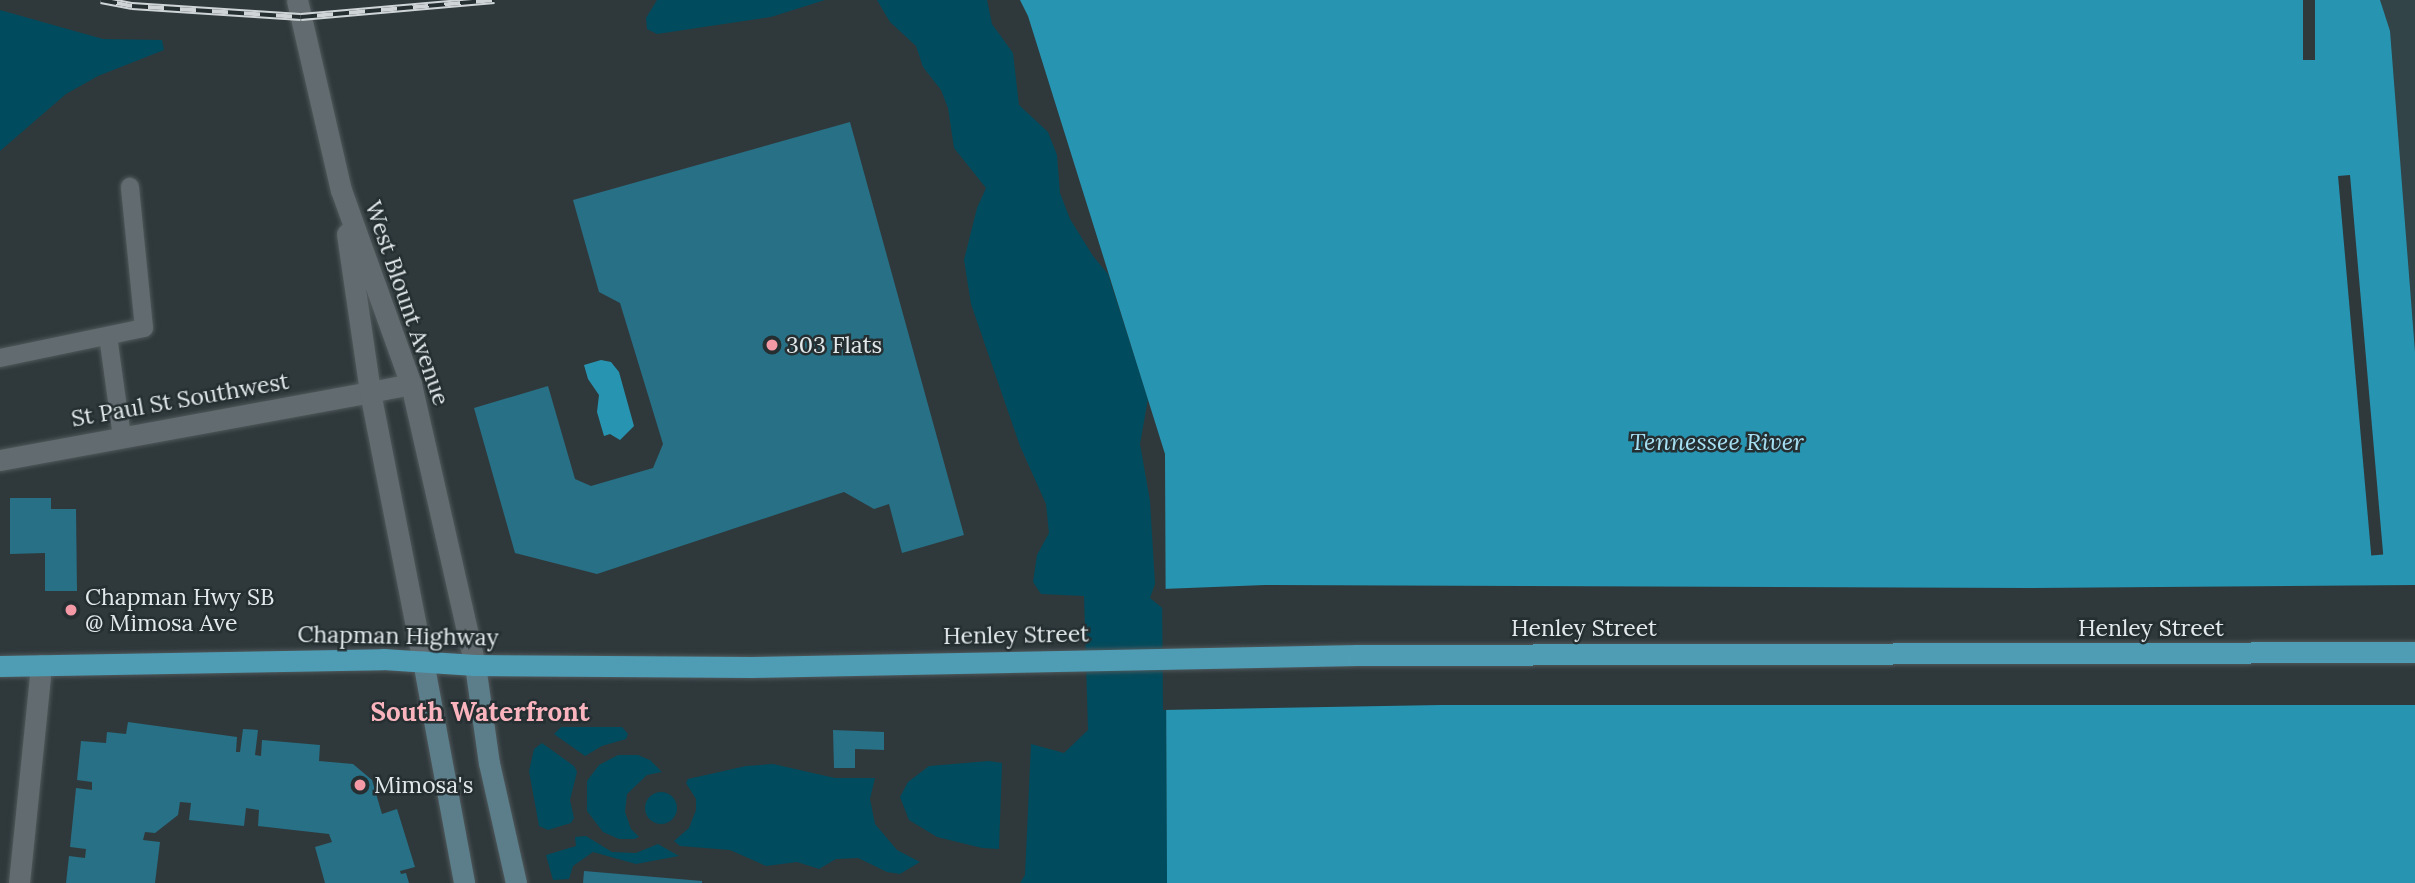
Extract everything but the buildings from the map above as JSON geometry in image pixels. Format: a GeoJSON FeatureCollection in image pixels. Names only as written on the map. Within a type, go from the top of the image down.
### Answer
{"type":"FeatureCollection","features":[{"type":"Feature","properties":{"kind":"highway","name":"Henley Street"},"geometry":{"type":"LineString","coordinates":[[752,667],[1358,655],[2415,652]]}},
{"type":"Feature","properties":{"kind":"highway","name":"Chapman Highway"},"geometry":{"type":"LineString","coordinates":[[0,666],[383,659],[475,665],[752,667]]}},
{"type":"Feature","properties":{"kind":"main road"},"geometry":{"type":"LineString","coordinates":[[423,661],[464,883]]}},
{"type":"Feature","properties":{"kind":"main road"},"geometry":{"type":"LineString","coordinates":[[475,665],[489,763],[516,883]]}},
{"type":"Feature","properties":{"kind":"street","name":"West Blount Avenue"},"geometry":{"type":"LineString","coordinates":[[297,0],[341,190],[411,384],[475,665]]}},
{"type":"Feature","properties":{"kind":"street"},"geometry":{"type":"LineString","coordinates":[[341,190],[370,392],[423,661]]}},
{"type":"Feature","properties":{"kind":"street","name":"St Paul St Southwest"},"geometry":{"type":"LineString","coordinates":[[0,460],[411,384]]}},
{"type":"Feature","properties":{"kind":"street"},"geometry":{"type":"LineString","coordinates":[[19,883],[41,665]]}},
{"type":"Feature","properties":{"kind":"lane"},"geometry":{"type":"LineString","coordinates":[[0,358],[144,328],[130,187]]}},
{"type":"Feature","properties":{"kind":"lane"},"geometry":{"type":"LineString","coordinates":[[108,336],[122,438]]}},
{"type":"Feature","properties":{"kind":"shaded area"},"geometry":{"type":"Polygon","coordinates":[[[657,0],[825,0],[771,17],[657,34],[647,29],[646,18],[657,0]]]}},
{"type":"Feature","properties":{"kind":"shaded area"},"geometry":{"type":"Polygon","coordinates":[[[877,0],[987,0],[992,24],[1013,53],[1019,105],[1048,132],[1057,155],[1060,193],[1070,219],[1093,256],[1108,274],[1148,399],[1140,444],[1150,501],[1155,584],[1150,598],[1166,611],[1167,883],[1020,883],[1025,875],[1031,744],[1064,753],[1088,730],[1084,596],[1041,594],[1033,582],[1037,555],[1049,533],[1046,504],[1020,446],[971,304],[964,260],[977,208],[986,188],[954,148],[948,108],[941,90],[923,67],[916,46],[890,22],[877,0]]]}},
{"type":"Feature","properties":{"kind":"shaded area"},"geometry":{"type":"Polygon","coordinates":[[[2380,0],[2415,0],[2415,402],[2380,0]]]}},
{"type":"Feature","properties":{"kind":"shaded area"},"geometry":{"type":"Polygon","coordinates":[[[0,10],[103,39],[162,40],[164,50],[98,76],[66,94],[0,151],[0,10]]]}},
{"type":"Feature","properties":{"kind":"shaded area"},"geometry":{"type":"Polygon","coordinates":[[[561,727],[622,727],[628,734],[626,739],[602,746],[585,756],[554,734],[561,727]]]}},
{"type":"Feature","properties":{"kind":"shaded area"},"geometry":{"type":"Polygon","coordinates":[[[542,743],[574,766],[577,772],[570,800],[574,818],[571,823],[548,830],[539,826],[529,771],[534,749],[542,743]]]}},
{"type":"Feature","properties":{"kind":"shaded area"},"geometry":{"type":"Polygon","coordinates":[[[618,755],[638,755],[650,760],[662,772],[647,775],[627,794],[625,812],[631,829],[639,837],[634,839],[619,839],[603,832],[587,811],[587,781],[599,765],[618,755]]]}},
{"type":"Feature","properties":{"kind":"shaded area"},"geometry":{"type":"Polygon","coordinates":[[[989,761],[1002,763],[999,849],[982,848],[937,837],[909,820],[900,797],[908,782],[929,766],[989,761]]]}},
{"type":"Feature","properties":{"kind":"shaded area"},"geometry":{"type":"Polygon","coordinates":[[[773,764],[835,778],[875,778],[870,799],[875,824],[897,850],[920,862],[900,874],[887,872],[858,858],[836,859],[819,869],[797,862],[766,866],[730,850],[680,846],[674,841],[689,828],[696,810],[696,799],[686,783],[688,779],[746,766],[773,764]]]}},
{"type":"Feature","properties":{"kind":"shaded area"},"geometry":{"type":"Polygon","coordinates":[[[661,792],[673,796],[677,808],[673,820],[661,824],[649,820],[645,808],[649,796],[661,792]]]}},
{"type":"Feature","properties":{"kind":"shaded area"},"geometry":{"type":"Polygon","coordinates":[[[586,836],[612,852],[636,853],[658,844],[679,856],[636,864],[593,852],[573,866],[569,879],[553,880],[546,855],[576,846],[575,837],[586,836]]]}},
{"type":"Feature","properties":{"kind":"water","name":"Tennessee River"},"geometry":{"type":"Polygon","coordinates":[[[1020,0],[2380,0],[2390,31],[2415,352],[2415,883],[1167,883],[1165,454],[1028,16],[1020,0]]]}},
{"type":"Feature","properties":{"kind":"water"},"geometry":{"type":"Polygon","coordinates":[[[601,360],[611,362],[619,372],[634,426],[620,440],[610,434],[604,436],[597,412],[599,395],[588,379],[584,365],[601,360]]]}},
{"type":"Feature","properties":{"kind":"pier"},"geometry":{"type":"Polygon","coordinates":[[[2303,0],[2315,0],[2315,60],[2303,60],[2303,0]]]}},
{"type":"Feature","properties":{"kind":"pier"},"geometry":{"type":"Polygon","coordinates":[[[2350,175],[2383,555],[2371,556],[2338,176],[2350,175]]]}},
{"type":"Feature","properties":{"kind":"pier"},"geometry":{"type":"Polygon","coordinates":[[[1265,585],[2030,588],[2415,585],[2415,705],[1441,705],[1163,710],[1162,589],[1265,585]]]}},
{"type":"Feature","properties":{"kind":"railway"},"geometry":{"type":"LineString","coordinates":[[101,0],[132,6],[301,17],[494,0]]}},
{"type":"Feature","properties":{"kind":"place","name":"303 Flats"},"geometry":{"type":"Point","coordinates":[772,345]}},
{"type":"Feature","properties":{"kind":"place","name":"Chapman Hwy SB @ Mimosa Ave"},"geometry":{"type":"Point","coordinates":[71,610]}},
{"type":"Feature","properties":{"kind":"place","name":"Mimosa's"},"geometry":{"type":"Point","coordinates":[360,785]}},
{"type":"Feature","properties":{"kind":"district","name":"South Waterfront"},"geometry":{"type":"Point","coordinates":[480,712]}}]}
